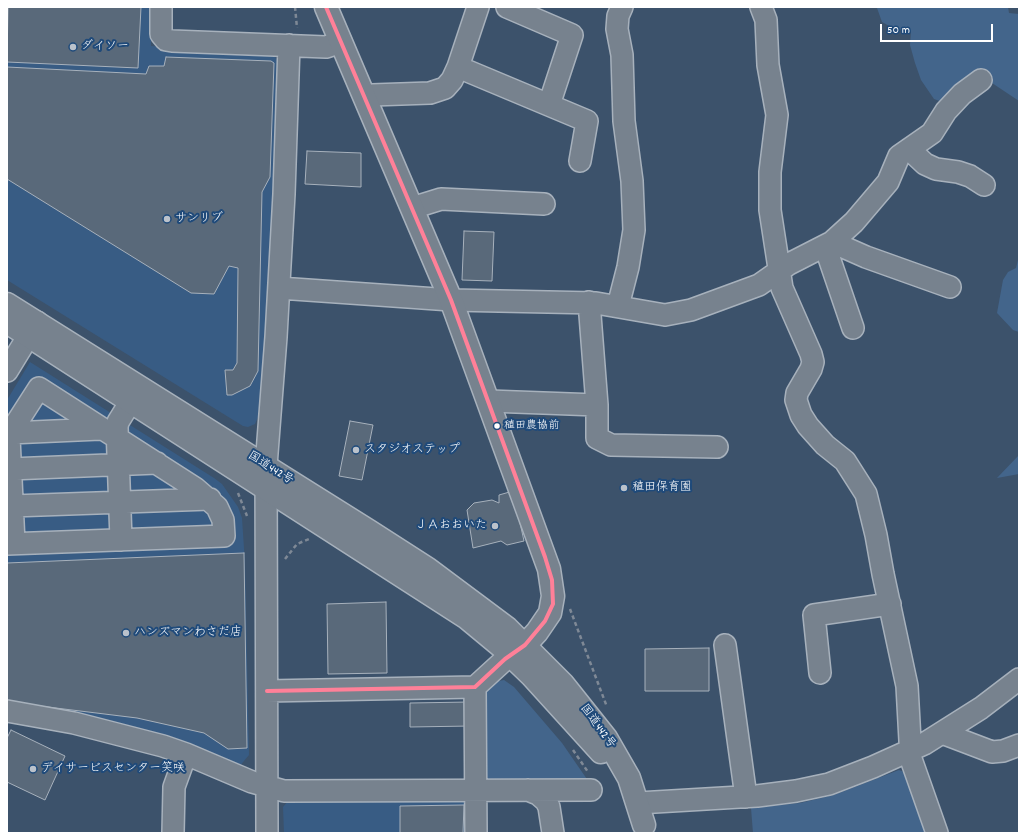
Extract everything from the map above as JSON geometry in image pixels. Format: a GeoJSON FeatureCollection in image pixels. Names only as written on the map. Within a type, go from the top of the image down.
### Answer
{"type":"FeatureCollection","features":[{"type":"Feature","properties":{"kind":"highway"},"geometry":{"type":"LineString","coordinates":[[326,7],[451,300],[545,557],[552,584],[553,604],[550,613],[537,632],[518,650]]}},
{"type":"Feature","properties":{"kind":"highway","name":"国道442号"},"geometry":{"type":"LineString","coordinates":[[7,304],[32,328],[131,401],[518,650],[594,721],[626,772],[638,803],[645,829]]}},
{"type":"Feature","properties":{"kind":"highway","name":"国道442号"},"geometry":{"type":"LineString","coordinates":[[7,322],[32,328],[266,466],[428,569],[477,604],[518,650],[560,705],[607,760],[627,789],[645,829]]}},
{"type":"Feature","properties":{"kind":"street"},"geometry":{"type":"LineString","coordinates":[[160,7],[161,34],[166,40],[293,40],[326,47],[341,42]]}},
{"type":"Feature","properties":{"kind":"street"},"geometry":{"type":"LineString","coordinates":[[365,97],[438,92],[445,88],[452,80],[458,67],[478,7]]}},
{"type":"Feature","properties":{"kind":"street"},"geometry":{"type":"LineString","coordinates":[[507,7],[572,34],[548,105]]}},
{"type":"Feature","properties":{"kind":"street"},"geometry":{"type":"LineString","coordinates":[[618,306],[628,267],[634,224],[632,181],[624,121],[622,55],[617,28],[618,16],[622,7]]}},
{"type":"Feature","properties":{"kind":"street"},"geometry":{"type":"LineString","coordinates":[[761,7],[766,20],[768,65],[777,115],[768,201],[782,288],[811,354],[813,362],[811,369],[797,393],[797,407],[815,435],[825,446],[845,461],[852,469],[866,494],[876,535],[907,686],[909,751],[937,833]]}},
{"type":"Feature","properties":{"kind":"street"},"geometry":{"type":"LineString","coordinates":[[267,833],[266,466],[279,288],[293,40]]}},
{"type":"Feature","properties":{"kind":"street"},"geometry":{"type":"LineString","coordinates":[[458,67],[587,121],[580,160]]}},
{"type":"Feature","properties":{"kind":"street"},"geometry":{"type":"LineString","coordinates":[[279,288],[451,300],[589,302],[618,306],[655,314],[678,313],[759,285],[779,271],[828,244],[854,222],[888,182],[899,156],[932,133],[946,111],[962,94],[981,80]]}},
{"type":"Feature","properties":{"kind":"street"},"geometry":{"type":"LineString","coordinates":[[909,149],[925,164],[936,169],[958,172],[970,176],[984,185]]}},
{"type":"Feature","properties":{"kind":"street"},"geometry":{"type":"LineString","coordinates":[[412,208],[433,200],[441,199],[544,204]]}},
{"type":"Feature","properties":{"kind":"street"},"geometry":{"type":"LineString","coordinates":[[828,244],[950,287]]}},
{"type":"Feature","properties":{"kind":"street"},"geometry":{"type":"LineString","coordinates":[[828,244],[836,282],[853,328]]}},
{"type":"Feature","properties":{"kind":"street"},"geometry":{"type":"LineString","coordinates":[[589,302],[597,405],[597,438],[611,445],[717,447]]}},
{"type":"Feature","properties":{"kind":"street"},"geometry":{"type":"LineString","coordinates":[[7,371],[32,328]]}},
{"type":"Feature","properties":{"kind":"street"},"geometry":{"type":"LineString","coordinates":[[39,388],[158,463],[210,499],[223,520],[224,536],[10,543],[12,506],[9,468],[10,432],[39,388]]}},
{"type":"Feature","properties":{"kind":"street"},"geometry":{"type":"LineString","coordinates":[[109,433],[131,401]]}},
{"type":"Feature","properties":{"kind":"street"},"geometry":{"type":"LineString","coordinates":[[489,401],[597,405]]}},
{"type":"Feature","properties":{"kind":"street"},"geometry":{"type":"LineString","coordinates":[[10,432],[109,433]]}},
{"type":"Feature","properties":{"kind":"street"},"geometry":{"type":"LineString","coordinates":[[109,433],[119,465],[121,540]]}},
{"type":"Feature","properties":{"kind":"street"},"geometry":{"type":"LineString","coordinates":[[9,468],[158,463]]}},
{"type":"Feature","properties":{"kind":"street"},"geometry":{"type":"LineString","coordinates":[[12,506],[210,499]]}},
{"type":"Feature","properties":{"kind":"street"},"geometry":{"type":"LineString","coordinates":[[820,673],[814,615],[890,604]]}},
{"type":"Feature","properties":{"kind":"street"},"geometry":{"type":"LineString","coordinates":[[725,645],[746,797]]}},
{"type":"Feature","properties":{"kind":"street"},"geometry":{"type":"LineString","coordinates":[[267,691],[474,687],[518,650]]}},
{"type":"Feature","properties":{"kind":"street"},"geometry":{"type":"LineString","coordinates":[[638,803],[746,797],[796,791],[823,785],[860,773],[909,751],[942,733],[981,708],[1019,679]]}},
{"type":"Feature","properties":{"kind":"street"},"geometry":{"type":"LineString","coordinates":[[474,687],[476,833]]}},
{"type":"Feature","properties":{"kind":"street"},"geometry":{"type":"LineString","coordinates":[[7,712],[86,726],[163,746],[186,754],[235,776],[267,787],[293,791],[591,790]]}},
{"type":"Feature","properties":{"kind":"street"},"geometry":{"type":"LineString","coordinates":[[942,733],[992,752],[1003,751],[1019,745]]}},
{"type":"Feature","properties":{"kind":"street"},"geometry":{"type":"LineString","coordinates":[[173,833],[174,787],[186,754]]}},
{"type":"Feature","properties":{"kind":"street"},"geometry":{"type":"LineString","coordinates":[[528,790],[538,794],[546,801],[549,807],[553,833]]}},
{"type":"Feature","properties":{"kind":"path"},"geometry":{"type":"LineString","coordinates":[[293,40],[296,7]]}},
{"type":"Feature","properties":{"kind":"path"},"geometry":{"type":"LineString","coordinates":[[284,565],[289,553],[297,544],[308,538],[314,540]]}},
{"type":"Feature","properties":{"kind":"path"},"geometry":{"type":"LineString","coordinates":[[565,610],[568,604],[608,712]]}},
{"type":"Feature","properties":{"kind":"shaded area"},"geometry":{"type":"Polygon","coordinates":[[[7,7],[151,7],[151,46],[272,53],[280,64],[274,299],[261,410],[255,424],[248,427],[243,426],[7,280],[7,7]]]}},
{"type":"Feature","properties":{"kind":"shaded area"},"geometry":{"type":"Polygon","coordinates":[[[874,7],[1008,7],[1009,13],[1019,14],[1019,101],[980,75],[948,104],[934,99],[921,80],[915,63],[910,45],[911,31],[895,29],[882,22],[877,8],[874,7]]]}},
{"type":"Feature","properties":{"kind":"shaded area"},"geometry":{"type":"Polygon","coordinates":[[[1019,256],[1019,332],[1013,330],[997,313],[1003,280],[1008,272],[1016,268],[1019,256]]]}},
{"type":"Feature","properties":{"kind":"shaded area"},"geometry":{"type":"Polygon","coordinates":[[[30,362],[214,478],[222,484],[238,507],[242,518],[245,564],[249,755],[238,768],[7,703],[7,400],[30,362]]]}},
{"type":"Feature","properties":{"kind":"shaded area"},"geometry":{"type":"Polygon","coordinates":[[[1019,455],[1019,474],[997,478],[1019,455]]]}},
{"type":"Feature","properties":{"kind":"shaded area"},"geometry":{"type":"Polygon","coordinates":[[[504,680],[514,687],[562,743],[591,785],[493,785],[484,779],[483,700],[486,691],[494,682],[504,680]]]}},
{"type":"Feature","properties":{"kind":"shaded area"},"geometry":{"type":"Polygon","coordinates":[[[899,770],[909,774],[932,833],[753,833],[751,808],[800,803],[834,795],[899,770]]]}},
{"type":"Feature","properties":{"kind":"shaded area"},"geometry":{"type":"Polygon","coordinates":[[[289,800],[464,800],[468,802],[470,833],[284,833],[283,807],[289,800]]]}},
{"type":"Feature","properties":{"kind":"building","name":"ダイソー"},"geometry":{"type":"Polygon","coordinates":[[[8,7],[141,7],[138,68],[7,62],[8,7]]]}},
{"type":"Feature","properties":{"kind":"building","name":"サンリブ"},"geometry":{"type":"Polygon","coordinates":[[[166,57],[271,61],[274,63],[270,177],[262,192],[258,371],[250,386],[232,395],[227,395],[225,370],[233,370],[237,363],[238,268],[229,266],[214,294],[191,293],[7,179],[7,67],[146,74],[149,66],[164,66],[166,57]]]}},
{"type":"Feature","properties":{"kind":"building"},"geometry":{"type":"Polygon","coordinates":[[[307,151],[361,153],[361,187],[305,184],[307,151]]]}},
{"type":"Feature","properties":{"kind":"building"},"geometry":{"type":"Polygon","coordinates":[[[464,231],[494,232],[492,281],[462,280],[464,231]]]}},
{"type":"Feature","properties":{"kind":"building","name":"スタジオステップ"},"geometry":{"type":"Polygon","coordinates":[[[350,421],[373,425],[362,480],[339,476],[350,421]]]}},
{"type":"Feature","properties":{"kind":"building","name":"ＪＡおおいた"},"geometry":{"type":"Polygon","coordinates":[[[513,491],[524,541],[507,545],[501,541],[473,548],[467,510],[474,503],[492,500],[499,503],[499,495],[513,491]]]}},
{"type":"Feature","properties":{"kind":"building","name":"ハンズマンわさだ店"},"geometry":{"type":"Polygon","coordinates":[[[244,553],[247,748],[228,749],[204,733],[137,718],[7,702],[7,563],[244,553]]]}},
{"type":"Feature","properties":{"kind":"building"},"geometry":{"type":"Polygon","coordinates":[[[386,602],[387,673],[328,674],[327,604],[386,602]]]}},
{"type":"Feature","properties":{"kind":"building"},"geometry":{"type":"Polygon","coordinates":[[[709,648],[709,691],[645,691],[645,649],[709,648]]]}},
{"type":"Feature","properties":{"kind":"building"},"geometry":{"type":"Polygon","coordinates":[[[470,702],[471,726],[410,727],[410,703],[470,702]]]}},
{"type":"Feature","properties":{"kind":"building","name":"デイサービスセンター笑咲"},"geometry":{"type":"Polygon","coordinates":[[[11,730],[65,756],[45,800],[7,782],[7,738],[11,730]]]}},
{"type":"Feature","properties":{"kind":"building"},"geometry":{"type":"Polygon","coordinates":[[[464,805],[463,833],[400,833],[400,806],[464,805]]]}},
{"type":"Feature","properties":{"kind":"transit line"},"geometry":{"type":"LineString","coordinates":[[267,691],[475,687],[505,659],[525,645],[545,621],[553,604],[552,580],[545,557],[451,300],[326,7]]}},
{"type":"Feature","properties":{"kind":"place","name":"ダイソー"},"geometry":{"type":"Point","coordinates":[73,47]}},
{"type":"Feature","properties":{"kind":"place","name":"サンリブ"},"geometry":{"type":"Point","coordinates":[167,219]}},
{"type":"Feature","properties":{"kind":"place","name":"稙田農協前"},"geometry":{"type":"Point","coordinates":[497,426]}},
{"type":"Feature","properties":{"kind":"place","name":"スタジオステップ"},"geometry":{"type":"Point","coordinates":[356,450]}},
{"type":"Feature","properties":{"kind":"place","name":"稙田保育園"},"geometry":{"type":"Point","coordinates":[624,488]}},
{"type":"Feature","properties":{"kind":"place","name":"ＪＡおおいた"},"geometry":{"type":"Point","coordinates":[495,526]}},
{"type":"Feature","properties":{"kind":"place","name":"ハンズマンわさだ店"},"geometry":{"type":"Point","coordinates":[126,633]}},
{"type":"Feature","properties":{"kind":"place","name":"デイサービスセンター笑咲"},"geometry":{"type":"Point","coordinates":[33,769]}}]}
